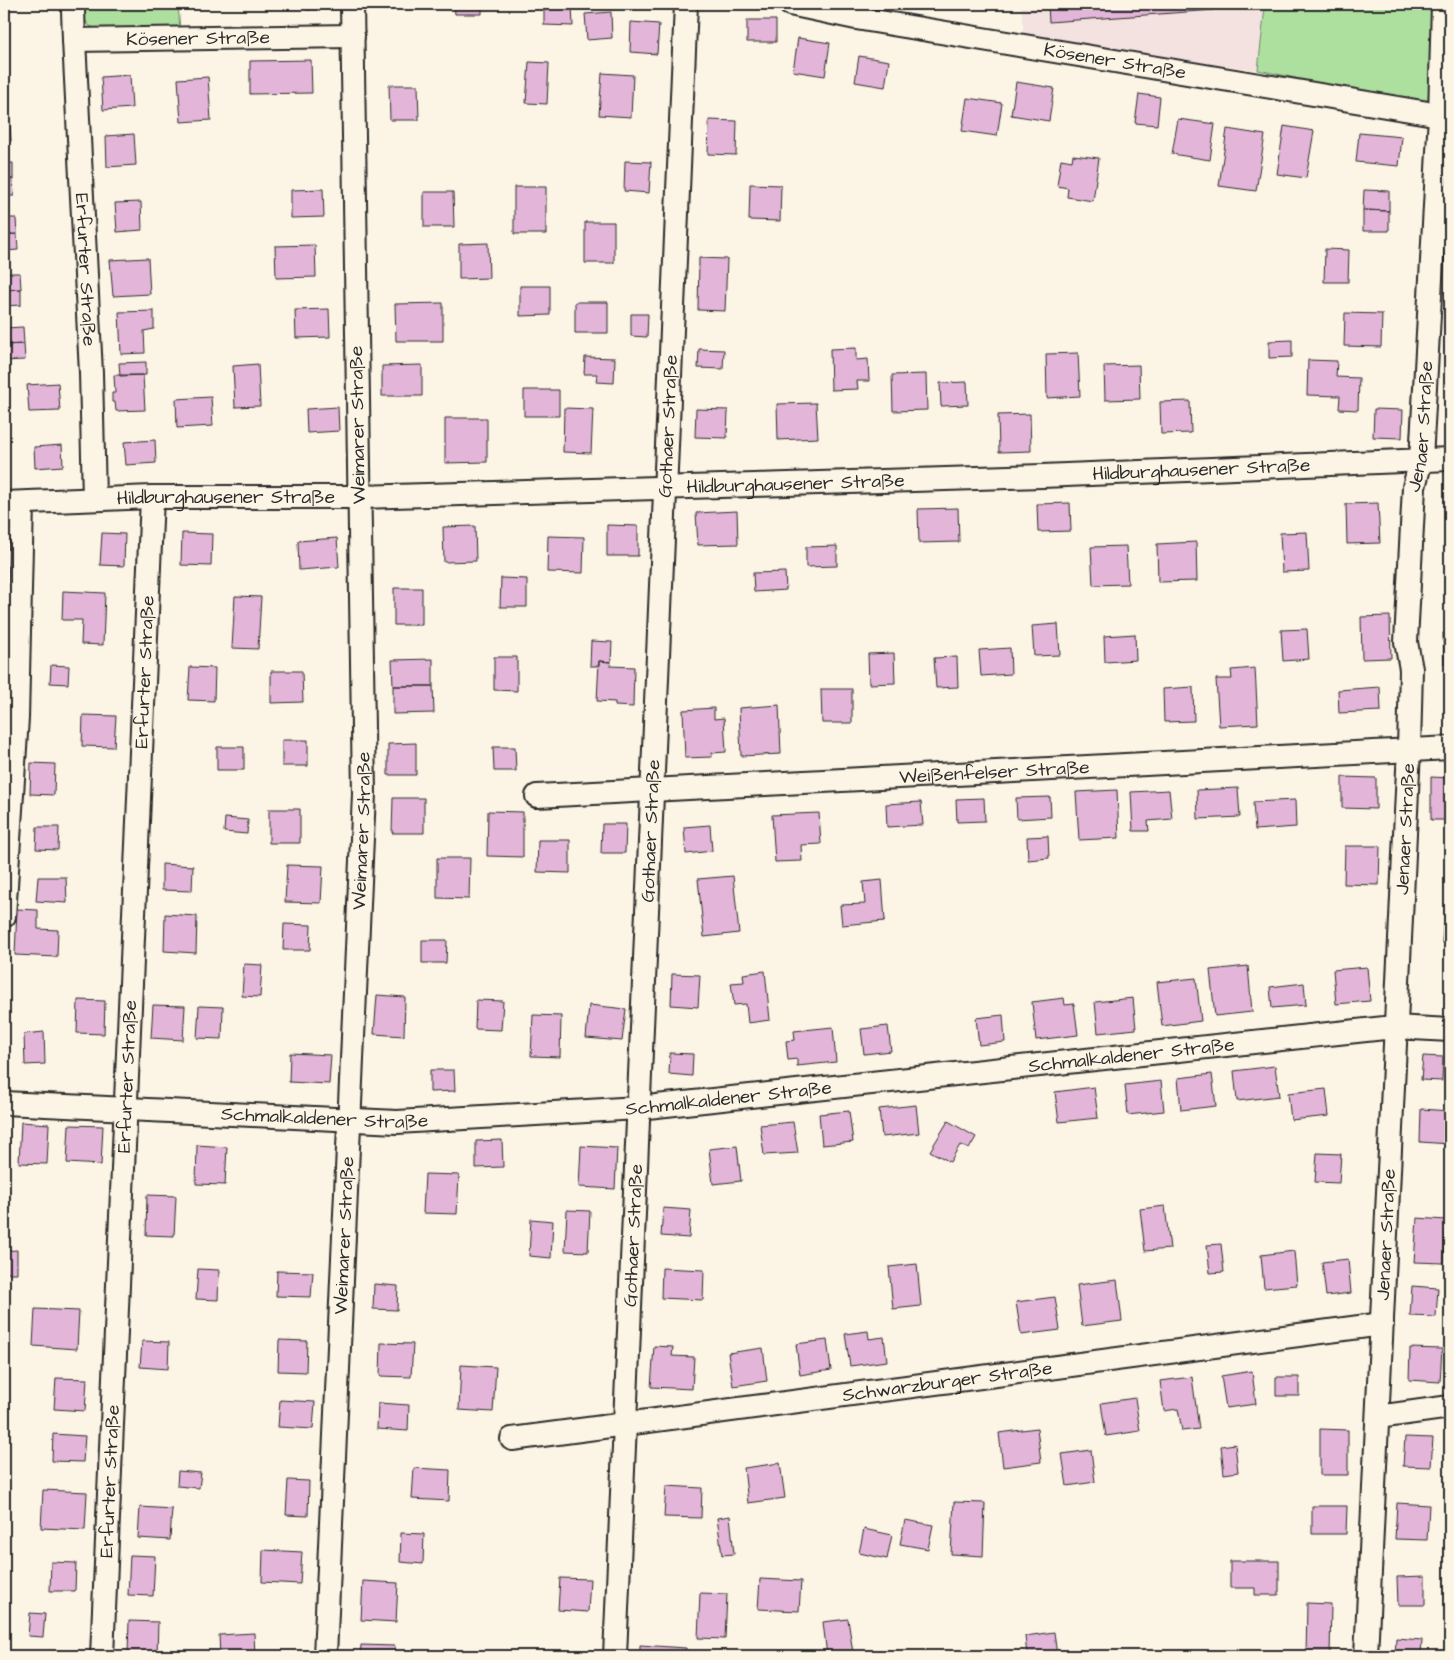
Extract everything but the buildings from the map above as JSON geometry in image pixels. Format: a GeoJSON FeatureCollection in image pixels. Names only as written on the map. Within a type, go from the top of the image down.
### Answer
{"type":"FeatureCollection","features":[{"type":"Feature","properties":{"kind":"street","name":"Weimarer Straße"},"geometry":{"type":"LineString","coordinates":[[325,1656],[364,794],[352,4]]}},
{"type":"Feature","properties":{"kind":"street","name":"Gothaer Straße"},"geometry":{"type":"LineString","coordinates":[[614,1656],[654,789],[686,4]]}},
{"type":"Feature","properties":{"kind":"street","name":"Kösener Straße"},"geometry":{"type":"LineString","coordinates":[[790,4],[818,7],[885,23],[1440,115]]}},
{"type":"Feature","properties":{"kind":"street","name":"Jenaer Straße"},"geometry":{"type":"LineString","coordinates":[[1366,1656],[1394,1027],[1409,749],[1411,669],[1406,642],[1414,487],[1421,460],[1446,7]]}},
{"type":"Feature","properties":{"kind":"street"},"geometry":{"type":"LineString","coordinates":[[73,10],[74,40]]}},
{"type":"Feature","properties":{"kind":"street","name":"Kösener Straße"},"geometry":{"type":"LineString","coordinates":[[74,40],[353,36]]}},
{"type":"Feature","properties":{"kind":"street","name":"Erfurter Straße"},"geometry":{"type":"LineString","coordinates":[[74,40],[91,373],[94,498]]}},
{"type":"Feature","properties":{"kind":"street","name":"Hildburghausener Straße"},"geometry":{"type":"LineString","coordinates":[[4,916],[16,718],[13,503],[94,498],[359,497],[1032,477],[1450,459]]}},
{"type":"Feature","properties":{"kind":"street","name":"Erfurter Straße"},"geometry":{"type":"LineString","coordinates":[[102,1656],[124,1108],[152,497]]}},
{"type":"Feature","properties":{"kind":"street","name":"Weißenfelser Straße"},"geometry":{"type":"LineString","coordinates":[[537,796],[1450,748]]}},
{"type":"Feature","properties":{"kind":"street","name":"Schmalkaldener Straße"},"geometry":{"type":"LineString","coordinates":[[4,1103],[397,1122],[638,1108],[1394,1027],[1450,1030]]}},
{"type":"Feature","properties":{"kind":"street","name":"Schwarzburger Straße"},"geometry":{"type":"LineString","coordinates":[[512,1439],[1382,1324]]}},
{"type":"Feature","properties":{"kind":"street"},"geometry":{"type":"LineString","coordinates":[[1378,1417],[1450,1407]]}},
{"type":"Feature","properties":{"kind":"shaded area"},"geometry":{"type":"Polygon","coordinates":[[[1021,4],[1268,4],[1265,7],[1258,70],[1024,39],[1021,4]]]}},
{"type":"Feature","properties":{"kind":"green space"},"geometry":{"type":"Polygon","coordinates":[[[67,4],[178,4],[180,31],[98,30],[88,25],[78,6],[67,4]]]}},
{"type":"Feature","properties":{"kind":"green space"},"geometry":{"type":"Polygon","coordinates":[[[1268,4],[1430,4],[1432,27],[1428,104],[1422,105],[1258,70],[1265,7],[1268,4]]]}}]}
